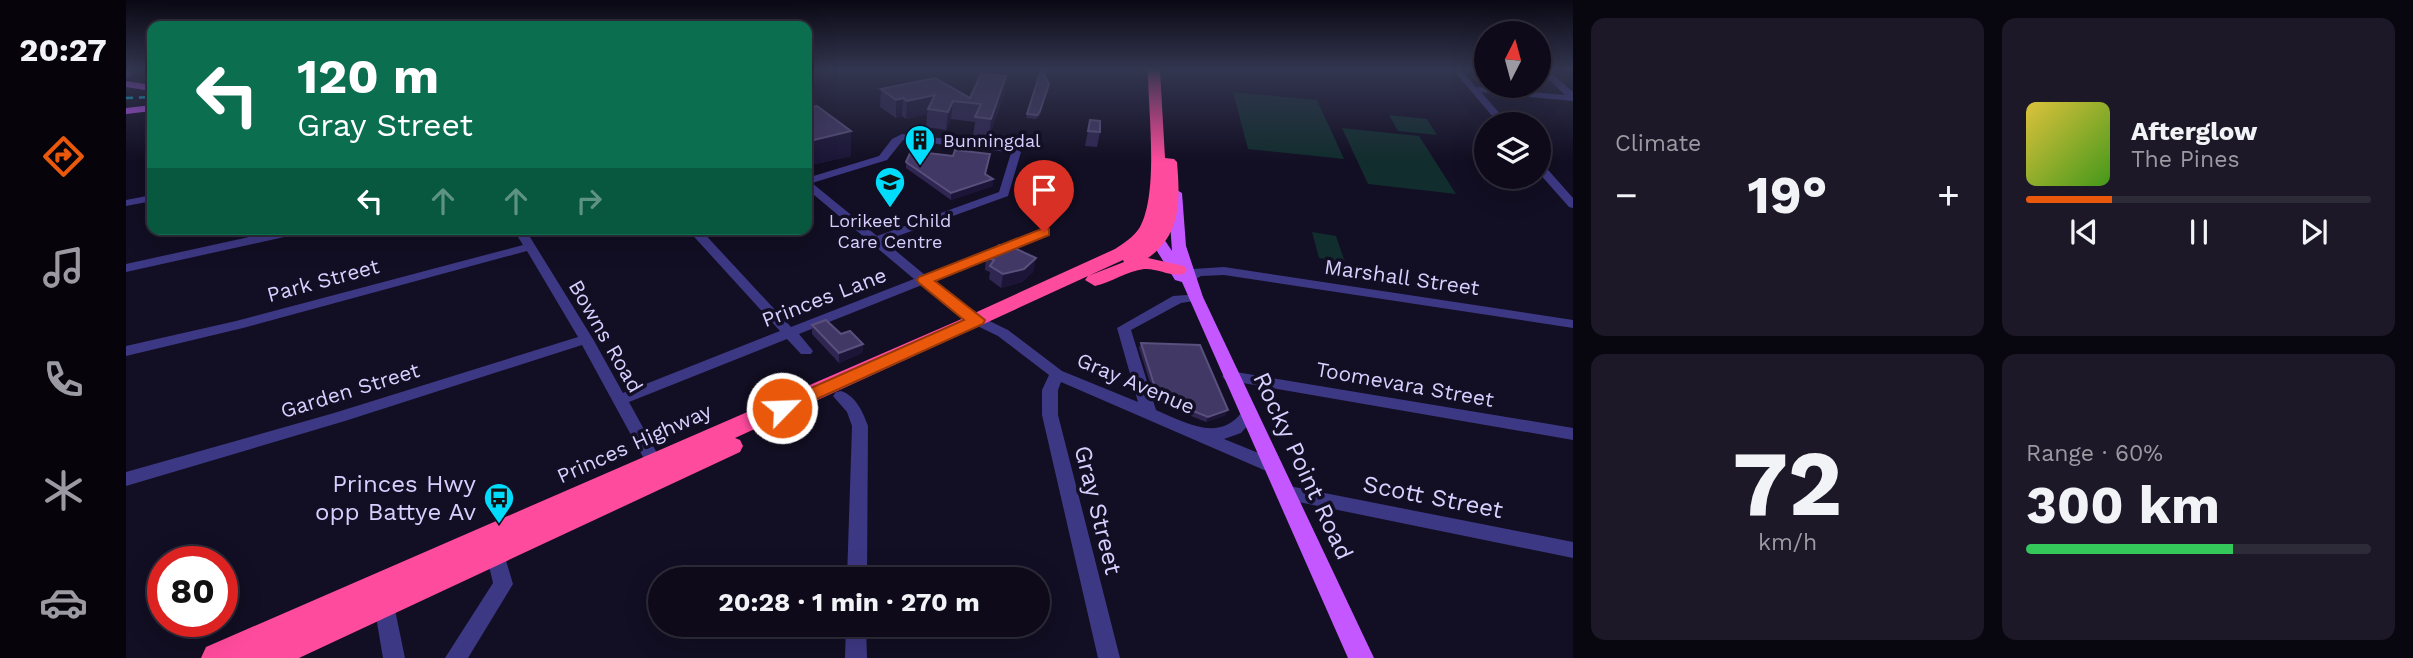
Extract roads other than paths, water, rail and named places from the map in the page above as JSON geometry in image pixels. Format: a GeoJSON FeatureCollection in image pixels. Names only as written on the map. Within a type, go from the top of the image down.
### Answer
{"type":"FeatureCollection","features":[{"type":"Feature","properties":{"kind":"highway"},"geometry":{"type":"LineString","coordinates":[[1154,101],[1154,234]]}},
{"type":"Feature","properties":{"kind":"highway","name":"Princes Highway"},"geometry":{"type":"LineString","coordinates":[[217,658],[655,464],[1095,280],[1141,255],[1154,234],[1170,220],[1166,101]]}},
{"type":"Feature","properties":{"kind":"highway","name":"Princes Highway"},"geometry":{"type":"LineString","coordinates":[[265,658],[841,396],[985,324],[1154,234]]}},
{"type":"Feature","properties":{"kind":"highway"},"geometry":{"type":"LineString","coordinates":[[1095,280],[1145,262],[1158,262],[1185,276]]}},
{"type":"Feature","properties":{"kind":"main road","name":"Rocky Point Road"},"geometry":{"type":"LineString","coordinates":[[1170,186],[1176,195],[1176,234],[1185,276],[1361,658]]}},
{"type":"Feature","properties":{"kind":"main road","name":"Rocky Point Road"},"geometry":{"type":"LineString","coordinates":[[1154,234],[1185,276]]}},
{"type":"Feature","properties":{"kind":"street"},"geometry":{"type":"LineString","coordinates":[[812,181],[883,158],[890,153],[898,139],[1011,149],[1016,152],[1004,194],[876,240]]}},
{"type":"Feature","properties":{"kind":"street"},"geometry":{"type":"LineString","coordinates":[[1551,180],[1573,205]]}},
{"type":"Feature","properties":{"kind":"street"},"geometry":{"type":"LineString","coordinates":[[812,187],[966,315],[985,324]]}},
{"type":"Feature","properties":{"kind":"street"},"geometry":{"type":"LineString","coordinates":[[126,203],[147,199]]}},
{"type":"Feature","properties":{"kind":"street","name":"Princes Lane"},"geometry":{"type":"LineString","coordinates":[[620,400],[1044,232]]}},
{"type":"Feature","properties":{"kind":"street"},"geometry":{"type":"LineString","coordinates":[[126,268],[275,235]]}},
{"type":"Feature","properties":{"kind":"street","name":"Bowns Road"},"geometry":{"type":"LineString","coordinates":[[522,235],[586,339],[655,464]]}},
{"type":"Feature","properties":{"kind":"street"},"geometry":{"type":"LineString","coordinates":[[699,235],[806,351]]}},
{"type":"Feature","properties":{"kind":"street","name":"Park Street"},"geometry":{"type":"LineString","coordinates":[[126,351],[238,325],[529,247]]}},
{"type":"Feature","properties":{"kind":"street","name":"Marshall Street"},"geometry":{"type":"LineString","coordinates":[[1185,276],[1224,271]]}},
{"type":"Feature","properties":{"kind":"street","name":"Marshall Street"},"geometry":{"type":"LineString","coordinates":[[1185,276],[1198,272],[1224,271],[1573,324]]}},
{"type":"Feature","properties":{"kind":"street"},"geometry":{"type":"LineString","coordinates":[[1149,413],[1124,328],[1178,299],[1185,276]]}},
{"type":"Feature","properties":{"kind":"street","name":"Gray Avenue"},"geometry":{"type":"LineString","coordinates":[[985,324],[1057,374],[1270,465]]}},
{"type":"Feature","properties":{"kind":"street","name":"Garden Street"},"geometry":{"type":"LineString","coordinates":[[126,479],[339,417],[586,339]]}},
{"type":"Feature","properties":{"kind":"street","name":"Gray Street"},"geometry":{"type":"LineString","coordinates":[[1057,374],[1050,390],[1050,415],[1109,658]]}},
{"type":"Feature","properties":{"kind":"street","name":"Toomevara Street"},"geometry":{"type":"LineString","coordinates":[[1230,376],[1573,435]]}},
{"type":"Feature","properties":{"kind":"street"},"geometry":{"type":"LineString","coordinates":[[841,396],[854,410],[860,426],[857,567]]}},
{"type":"Feature","properties":{"kind":"street"},"geometry":{"type":"LineString","coordinates":[[1198,433],[1233,432],[1248,416]]}},
{"type":"Feature","properties":{"kind":"street","name":"Scott Street"},"geometry":{"type":"LineString","coordinates":[[1284,492],[1573,550]]}},
{"type":"Feature","properties":{"kind":"street"},"geometry":{"type":"LineString","coordinates":[[456,658],[503,584],[495,553]]}},
{"type":"Feature","properties":{"kind":"street"},"geometry":{"type":"LineString","coordinates":[[384,605],[394,658]]}},
{"type":"Feature","properties":{"kind":"street"},"geometry":{"type":"LineString","coordinates":[[856,637],[856,658]]}},
{"type":"Feature","properties":{"kind":"place","name":"Bunningdal"},"geometry":{"type":"Point","coordinates":[920,167]}},
{"type":"Feature","properties":{"kind":"place","name":"Lorikeet Child Care Centre"},"geometry":{"type":"Point","coordinates":[890,209]}},
{"type":"Feature","properties":{"kind":"place","name":"Princes Hwy opp Battye Av"},"geometry":{"type":"Point","coordinates":[499,525]}}]}
